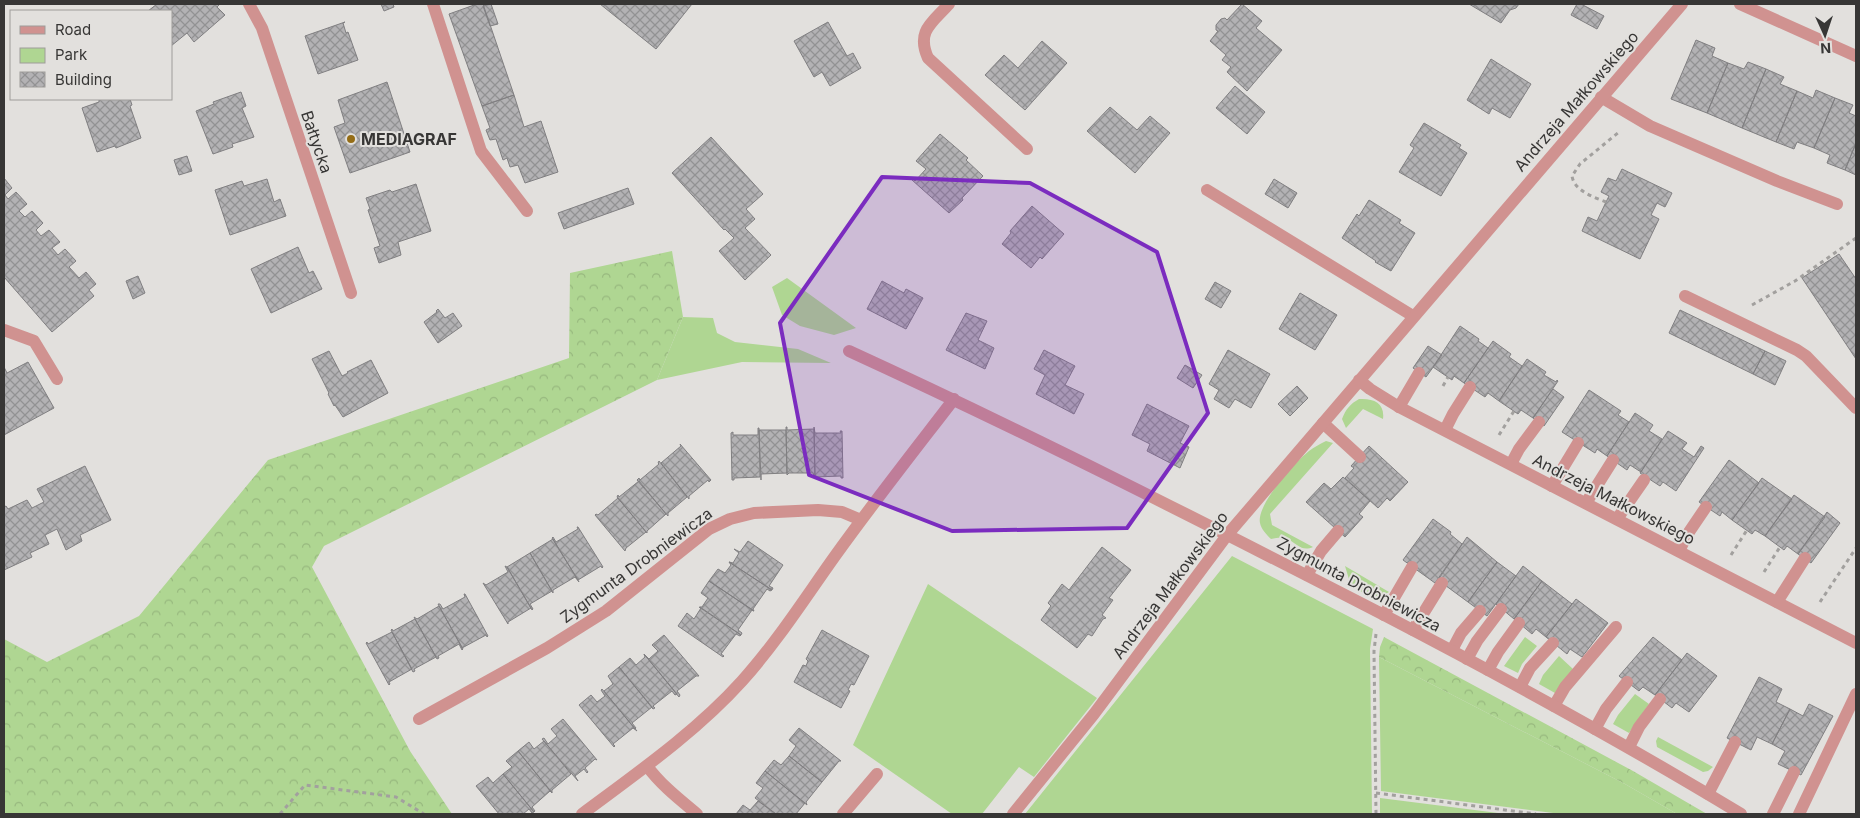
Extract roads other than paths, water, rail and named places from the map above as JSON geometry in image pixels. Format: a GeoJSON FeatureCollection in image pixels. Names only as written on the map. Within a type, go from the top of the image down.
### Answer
{"type":"FeatureCollection","features":[{"type":"Feature","properties":{"kind":"street","name":"Bałtycka"},"geometry":{"type":"LineString","coordinates":[[249,4],[262,28],[351,293]]}},
{"type":"Feature","properties":{"kind":"street"},"geometry":{"type":"LineString","coordinates":[[433,4],[481,151],[527,211]]}},
{"type":"Feature","properties":{"kind":"street"},"geometry":{"type":"LineString","coordinates":[[949,4],[924,33],[923,46],[928,58],[1027,148]]}},
{"type":"Feature","properties":{"kind":"street","name":"Andrzeja Małkowskiego"},"geometry":{"type":"LineString","coordinates":[[1013,814],[1094,714],[1228,534],[1682,4]]}},
{"type":"Feature","properties":{"kind":"street"},"geometry":{"type":"LineString","coordinates":[[1740,4],[1856,56]]}},
{"type":"Feature","properties":{"kind":"street"},"geometry":{"type":"LineString","coordinates":[[1601,97],[1634,118],[1777,181],[1837,204]]}},
{"type":"Feature","properties":{"kind":"street"},"geometry":{"type":"LineString","coordinates":[[1207,190],[1413,316]]}},
{"type":"Feature","properties":{"kind":"street"},"geometry":{"type":"LineString","coordinates":[[1685,296],[1798,350],[1856,408]]}},
{"type":"Feature","properties":{"kind":"street"},"geometry":{"type":"LineString","coordinates":[[4,330],[34,341],[57,378]]}},
{"type":"Feature","properties":{"kind":"street","name":"Zygmunta Drobniewicza"},"geometry":{"type":"LineString","coordinates":[[850,351],[954,399],[1228,534],[1452,650],[1629,747],[1741,814]]}},
{"type":"Feature","properties":{"kind":"street"},"geometry":{"type":"LineString","coordinates":[[1399,407],[1419,373]]}},
{"type":"Feature","properties":{"kind":"street","name":"Andrzeja Małkowskiego"},"geometry":{"type":"LineString","coordinates":[[1359,380],[1370,390],[1399,407],[1856,643]]}},
{"type":"Feature","properties":{"kind":"street"},"geometry":{"type":"LineString","coordinates":[[1444,430],[1470,387]]}},
{"type":"Feature","properties":{"kind":"street"},"geometry":{"type":"LineString","coordinates":[[582,814],[647,766],[709,713],[741,681],[763,656],[861,520],[954,399]]}},
{"type":"Feature","properties":{"kind":"street"},"geometry":{"type":"LineString","coordinates":[[1511,464],[1519,449],[1539,422]]}},
{"type":"Feature","properties":{"kind":"street"},"geometry":{"type":"LineString","coordinates":[[1322,423],[1360,457]]}},
{"type":"Feature","properties":{"kind":"street"},"geometry":{"type":"LineString","coordinates":[[1552,486],[1578,443]]}},
{"type":"Feature","properties":{"kind":"street"},"geometry":{"type":"LineString","coordinates":[[1586,503],[1613,460]]}},
{"type":"Feature","properties":{"kind":"street"},"geometry":{"type":"LineString","coordinates":[[1618,519],[1644,480]]}},
{"type":"Feature","properties":{"kind":"street"},"geometry":{"type":"LineString","coordinates":[[1678,551],[1706,507]]}},
{"type":"Feature","properties":{"kind":"street","name":"Zygmunta Drobniewicza"},"geometry":{"type":"LineString","coordinates":[[419,719],[547,648],[606,610],[709,529],[730,519],[754,513],[818,510],[842,512],[861,520]]}},
{"type":"Feature","properties":{"kind":"street"},"geometry":{"type":"LineString","coordinates":[[1307,575],[1320,551],[1338,531]]}},
{"type":"Feature","properties":{"kind":"street"},"geometry":{"type":"LineString","coordinates":[[1777,602],[1805,558]]}},
{"type":"Feature","properties":{"kind":"street"},"geometry":{"type":"LineString","coordinates":[[1384,615],[1412,567]]}},
{"type":"Feature","properties":{"kind":"street"},"geometry":{"type":"LineString","coordinates":[[1413,630],[1442,583]]}},
{"type":"Feature","properties":{"kind":"street"},"geometry":{"type":"LineString","coordinates":[[1468,659],[1477,641],[1501,609]]}},
{"type":"Feature","properties":{"kind":"street"},"geometry":{"type":"LineString","coordinates":[[1452,650],[1461,633],[1480,611]]}},
{"type":"Feature","properties":{"kind":"street"},"geometry":{"type":"LineString","coordinates":[[1488,670],[1498,652],[1519,623]]}},
{"type":"Feature","properties":{"kind":"street"},"geometry":{"type":"LineString","coordinates":[[1554,706],[1565,687],[1616,627]]}},
{"type":"Feature","properties":{"kind":"street"},"geometry":{"type":"LineString","coordinates":[[1520,687],[1530,668],[1553,643]]}},
{"type":"Feature","properties":{"kind":"street"},"geometry":{"type":"LineString","coordinates":[[1595,729],[1606,709],[1627,682]]}},
{"type":"Feature","properties":{"kind":"street"},"geometry":{"type":"LineString","coordinates":[[1799,814],[1856,694]]}},
{"type":"Feature","properties":{"kind":"street"},"geometry":{"type":"LineString","coordinates":[[1629,747],[1639,727],[1660,699]]}},
{"type":"Feature","properties":{"kind":"street"},"geometry":{"type":"LineString","coordinates":[[1708,794],[1735,742]]}},
{"type":"Feature","properties":{"kind":"street"},"geometry":{"type":"LineString","coordinates":[[647,766],[670,793],[697,814]]}},
{"type":"Feature","properties":{"kind":"street"},"geometry":{"type":"LineString","coordinates":[[1773,814],[1794,772]]}},
{"type":"Feature","properties":{"kind":"street"},"geometry":{"type":"LineString","coordinates":[[843,814],[877,774]]}},
{"type":"Feature","properties":{"kind":"place","name":"MEDIAGRAF"},"geometry":{"type":"Point","coordinates":[351,139]}}]}
